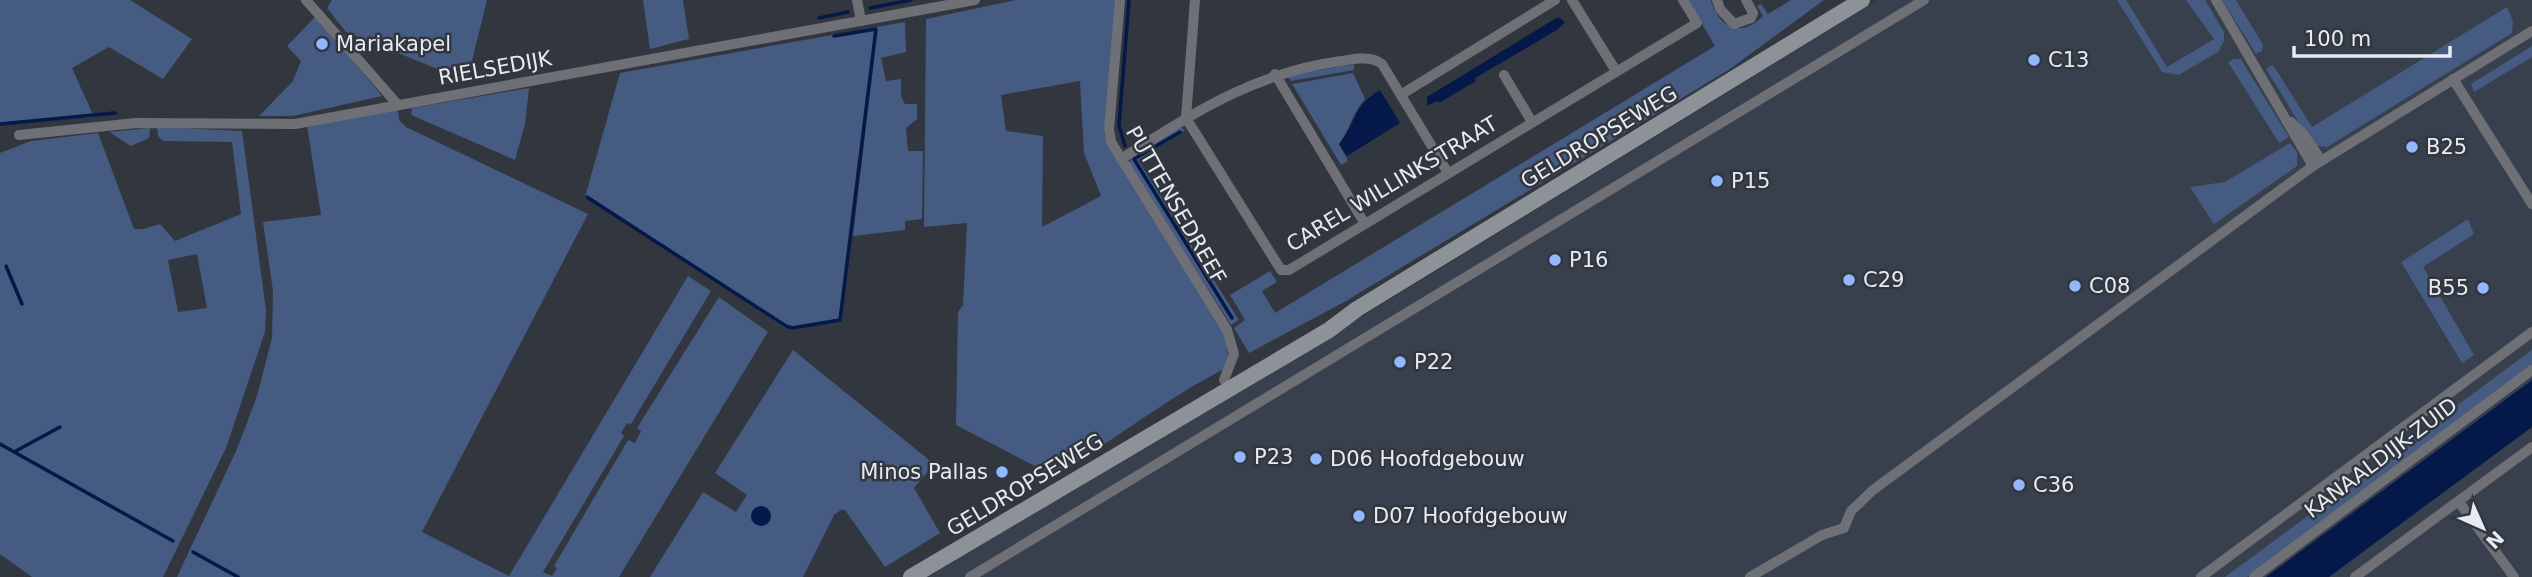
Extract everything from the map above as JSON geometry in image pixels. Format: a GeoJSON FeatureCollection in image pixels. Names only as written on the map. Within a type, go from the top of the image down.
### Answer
{"type":"FeatureCollection","features":[{"type":"Feature","properties":{"kind":"main road","name":"GELDROPSEWEG"},"geometry":{"type":"LineString","coordinates":[[911,577],[1006,515],[1317,337],[1357,309],[1862,0]]}},
{"type":"Feature","properties":{"kind":"main road","name":"GELDROPSEWEG"},"geometry":{"type":"LineString","coordinates":[[1159,428],[1224,380],[1325,323],[1357,309]]}},
{"type":"Feature","properties":{"kind":"street"},"geometry":{"type":"LineString","coordinates":[[306,0],[398,105]]}},
{"type":"Feature","properties":{"kind":"street"},"geometry":{"type":"LineString","coordinates":[[857,0],[861,21]]}},
{"type":"Feature","properties":{"kind":"street","name":"RIELSEDIJK"},"geometry":{"type":"LineString","coordinates":[[19,135],[136,123],[295,124],[975,0]]}},
{"type":"Feature","properties":{"kind":"street","name":"PUTTENSEDREEF"},"geometry":{"type":"LineString","coordinates":[[1120,0],[1109,129],[1111,142],[1227,330],[1234,354],[1224,380]]}},
{"type":"Feature","properties":{"kind":"street"},"geometry":{"type":"LineString","coordinates":[[1186,118],[1195,0]]}},
{"type":"Feature","properties":{"kind":"street"},"geometry":{"type":"LineString","coordinates":[[1402,94],[1555,0]]}},
{"type":"Feature","properties":{"kind":"street"},"geometry":{"type":"LineString","coordinates":[[1572,0],[1616,71]]}},
{"type":"Feature","properties":{"kind":"street","name":"CAREL WILLINKSTRAAT"},"geometry":{"type":"LineString","coordinates":[[1186,118],[1281,270],[1289,270],[1697,23],[1683,0]]}},
{"type":"Feature","properties":{"kind":"street"},"geometry":{"type":"LineString","coordinates":[[1717,0],[1720,9],[1734,24],[1751,18],[1753,13],[1746,0]]}},
{"type":"Feature","properties":{"kind":"street"},"geometry":{"type":"LineString","coordinates":[[970,577],[1924,0]]}},
{"type":"Feature","properties":{"kind":"street"},"geometry":{"type":"LineString","coordinates":[[2216,0],[2317,163]]}},
{"type":"Feature","properties":{"kind":"street"},"geometry":{"type":"LineString","coordinates":[[1750,577],[1822,535],[1844,528],[1851,511],[1873,490],[2317,163],[2532,31]]}},
{"type":"Feature","properties":{"kind":"street"},"geometry":{"type":"LineString","coordinates":[[1121,159],[1224,95],[1275,74],[1327,63],[1370,58],[1382,64],[1448,173]]}},
{"type":"Feature","properties":{"kind":"street"},"geometry":{"type":"LineString","coordinates":[[1275,74],[1365,224]]}},
{"type":"Feature","properties":{"kind":"street","name":"CAREL WILLINKSTRAAT"},"geometry":{"type":"LineString","coordinates":[[1504,75],[1532,122]]}},
{"type":"Feature","properties":{"kind":"street"},"geometry":{"type":"LineString","coordinates":[[2453,79],[2532,204]]}},
{"type":"Feature","properties":{"kind":"street"},"geometry":{"type":"LineString","coordinates":[[2201,577],[2532,332]]}},
{"type":"Feature","properties":{"kind":"street","name":"KANAALDIJK-ZUID"},"geometry":{"type":"LineString","coordinates":[[2254,577],[2532,370]]}},
{"type":"Feature","properties":{"kind":"street"},"geometry":{"type":"LineString","coordinates":[[2356,577],[2532,447]]}},
{"type":"Feature","properties":{"kind":"street"},"geometry":{"type":"LineString","coordinates":[[2459,502],[2514,577]]}},
{"type":"Feature","properties":{"kind":"shaded area"},"geometry":{"type":"Polygon","coordinates":[[[0,0],[130,0],[192,39],[163,79],[109,47],[72,68],[94,117],[0,124],[0,0]]]}},
{"type":"Feature","properties":{"kind":"shaded area"},"geometry":{"type":"Polygon","coordinates":[[[332,0],[487,0],[467,81],[346,32],[327,8],[332,0]]]}},
{"type":"Feature","properties":{"kind":"shaded area"},"geometry":{"type":"Polygon","coordinates":[[[643,0],[683,0],[689,39],[650,49],[643,0]]]}},
{"type":"Feature","properties":{"kind":"shaded area"},"geometry":{"type":"Polygon","coordinates":[[[1016,0],[1116,0],[1104,131],[1107,145],[1227,338],[1228,367],[1183,392],[1054,476],[956,425],[958,312],[963,305],[967,223],[924,227],[926,19],[1016,0]],[[1080,81],[1001,95],[1006,131],[1043,136],[1042,227],[1101,196],[1084,153],[1080,81]]]}},
{"type":"Feature","properties":{"kind":"shaded area"},"geometry":{"type":"Polygon","coordinates":[[[1688,0],[1711,0],[1714,9],[1725,23],[1739,28],[1755,23],[1763,16],[1757,6],[1761,4],[1768,14],[1791,0],[1824,0],[1730,69],[1346,301],[1249,353],[1234,328],[1245,320],[1230,295],[1270,271],[1277,282],[1262,291],[1275,313],[1715,46],[1688,0]]]}},
{"type":"Feature","properties":{"kind":"shaded area"},"geometry":{"type":"Polygon","coordinates":[[[1878,0],[2532,0],[2532,577],[929,577],[991,536],[1223,402],[1878,0]]]}},
{"type":"Feature","properties":{"kind":"shaded area"},"geometry":{"type":"Polygon","coordinates":[[[2117,0],[2126,0],[2167,67],[2214,39],[2186,0],[2205,0],[2224,32],[2224,41],[2218,52],[2179,75],[2162,72],[2117,0]]]}},
{"type":"Feature","properties":{"kind":"shaded area"},"geometry":{"type":"Polygon","coordinates":[[[2222,0],[2236,0],[2263,45],[2262,51],[2256,54],[2222,0]]]}},
{"type":"Feature","properties":{"kind":"shaded area"},"geometry":{"type":"Polygon","coordinates":[[[2507,7],[2513,21],[2512,33],[2327,147],[2317,146],[2308,137],[2266,69],[2272,65],[2275,68],[2312,127],[2507,7]]]}},
{"type":"Feature","properties":{"kind":"shaded area"},"geometry":{"type":"Polygon","coordinates":[[[316,16],[382,96],[293,116],[259,116],[293,81],[301,61],[287,46],[316,16]]]}},
{"type":"Feature","properties":{"kind":"shaded area"},"geometry":{"type":"Polygon","coordinates":[[[1558,17],[1565,22],[1557,30],[1475,78],[1476,81],[1439,103],[1437,101],[1427,106],[1427,97],[1558,17]]]}},
{"type":"Feature","properties":{"kind":"shaded area"},"geometry":{"type":"Polygon","coordinates":[[[905,22],[906,52],[881,58],[886,81],[901,79],[901,96],[905,104],[917,104],[917,119],[906,128],[908,151],[923,151],[922,219],[905,221],[905,230],[853,236],[877,33],[840,321],[785,328],[667,247],[585,197],[620,73],[905,22]]]}},
{"type":"Feature","properties":{"kind":"shaded area"},"geometry":{"type":"Polygon","coordinates":[[[2532,46],[2532,57],[2474,92],[2471,84],[2532,46]]]}},
{"type":"Feature","properties":{"kind":"shaded area"},"geometry":{"type":"Polygon","coordinates":[[[2241,59],[2289,137],[2279,143],[2228,62],[2241,59]]]}},
{"type":"Feature","properties":{"kind":"shaded area"},"geometry":{"type":"Polygon","coordinates":[[[1354,64],[1354,70],[1291,81],[1287,76],[1354,64]]]}},
{"type":"Feature","properties":{"kind":"shaded area"},"geometry":{"type":"Polygon","coordinates":[[[1353,73],[1365,99],[1339,144],[1348,161],[1341,165],[1292,84],[1353,73]]]}},
{"type":"Feature","properties":{"kind":"shaded area"},"geometry":{"type":"Polygon","coordinates":[[[529,88],[525,124],[515,160],[411,115],[412,108],[529,88]]]}},
{"type":"Feature","properties":{"kind":"shaded area"},"geometry":{"type":"Polygon","coordinates":[[[1380,90],[1400,123],[1347,156],[1339,144],[1359,108],[1380,90]]]}},
{"type":"Feature","properties":{"kind":"shaded area"},"geometry":{"type":"Polygon","coordinates":[[[398,110],[399,120],[406,127],[588,214],[422,532],[509,576],[688,276],[711,291],[631,424],[627,423],[621,433],[624,436],[543,572],[552,576],[557,568],[554,566],[628,440],[635,443],[641,431],[637,428],[719,297],[768,332],[619,577],[177,577],[237,449],[257,396],[272,338],[273,291],[263,222],[321,215],[307,125],[398,110]]]}},
{"type":"Feature","properties":{"kind":"shaded area"},"geometry":{"type":"Polygon","coordinates":[[[157,127],[242,131],[266,310],[265,332],[226,448],[163,577],[32,577],[0,554],[0,153],[31,141],[98,133],[134,229],[160,224],[175,241],[241,214],[232,142],[163,141],[158,136],[157,127]],[[197,254],[168,260],[178,312],[207,308],[197,254]]]}},
{"type":"Feature","properties":{"kind":"shaded area"},"geometry":{"type":"Polygon","coordinates":[[[1180,127],[1185,130],[1138,160],[1239,320],[1231,325],[1129,165],[1131,158],[1180,127]]]}},
{"type":"Feature","properties":{"kind":"shaded area"},"geometry":{"type":"Polygon","coordinates":[[[150,128],[149,138],[131,146],[109,132],[150,128]]]}},
{"type":"Feature","properties":{"kind":"shaded area"},"geometry":{"type":"Polygon","coordinates":[[[2290,143],[2297,152],[2297,166],[2214,224],[2190,187],[2225,182],[2290,143]]]}},
{"type":"Feature","properties":{"kind":"shaded area"},"geometry":{"type":"Polygon","coordinates":[[[2468,219],[2474,234],[2423,267],[2474,355],[2462,363],[2401,262],[2468,219]]]}},
{"type":"Feature","properties":{"kind":"shaded area"},"geometry":{"type":"Polygon","coordinates":[[[793,350],[934,464],[914,488],[940,533],[885,567],[845,510],[841,510],[834,515],[803,577],[650,577],[703,492],[736,512],[747,495],[715,473],[793,350]],[[755,508],[751,521],[769,522],[768,509],[755,508]]]}},
{"type":"Feature","properties":{"kind":"shaded area"},"geometry":{"type":"Polygon","coordinates":[[[2532,350],[2532,366],[2247,577],[2225,577],[2532,350]]]}},
{"type":"Feature","properties":{"kind":"shaded area"},"geometry":{"type":"Polygon","coordinates":[[[2532,380],[2532,427],[2329,577],[2266,577],[2532,380]]]}},
{"type":"Feature","properties":{"kind":"shaded area"},"geometry":{"type":"Polygon","coordinates":[[[761,506],[768,509],[771,516],[768,523],[761,526],[754,523],[751,516],[754,509],[761,506]]]}},
{"type":"Feature","properties":{"kind":"waterway"},"geometry":{"type":"LineString","coordinates":[[870,8],[911,0]]}},
{"type":"Feature","properties":{"kind":"waterway"},"geometry":{"type":"LineString","coordinates":[[1125,146],[1119,125],[1129,0]]}},
{"type":"Feature","properties":{"kind":"waterway"},"geometry":{"type":"LineString","coordinates":[[819,18],[848,12]]}},
{"type":"Feature","properties":{"kind":"waterway"},"geometry":{"type":"LineString","coordinates":[[587,197],[786,326],[792,328],[840,320],[876,29],[834,36]]}},
{"type":"Feature","properties":{"kind":"waterway"},"geometry":{"type":"LineString","coordinates":[[0,124],[115,113]]}},
{"type":"Feature","properties":{"kind":"waterway"},"geometry":{"type":"LineString","coordinates":[[1180,132],[1134,159],[1232,318]]}},
{"type":"Feature","properties":{"kind":"waterway"},"geometry":{"type":"LineString","coordinates":[[6,266],[22,304]]}},
{"type":"Feature","properties":{"kind":"waterway"},"geometry":{"type":"LineString","coordinates":[[14,452],[60,427]]}},
{"type":"Feature","properties":{"kind":"waterway"},"geometry":{"type":"LineString","coordinates":[[0,444],[173,541]]}},
{"type":"Feature","properties":{"kind":"waterway"},"geometry":{"type":"LineString","coordinates":[[193,552],[238,577]]}},
{"type":"Feature","properties":{"kind":"place","name":"Mariakapel"},"geometry":{"type":"Point","coordinates":[322,44]}},
{"type":"Feature","properties":{"kind":"place","name":"C13"},"geometry":{"type":"Point","coordinates":[2034,60]}},
{"type":"Feature","properties":{"kind":"place","name":"B25"},"geometry":{"type":"Point","coordinates":[2412,147]}},
{"type":"Feature","properties":{"kind":"place","name":"P15"},"geometry":{"type":"Point","coordinates":[1717,181]}},
{"type":"Feature","properties":{"kind":"place","name":"P16"},"geometry":{"type":"Point","coordinates":[1555,260]}},
{"type":"Feature","properties":{"kind":"place","name":"C29"},"geometry":{"type":"Point","coordinates":[1849,280]}},
{"type":"Feature","properties":{"kind":"place","name":"C08"},"geometry":{"type":"Point","coordinates":[2075,286]}},
{"type":"Feature","properties":{"kind":"place","name":"B55"},"geometry":{"type":"Point","coordinates":[2483,288]}},
{"type":"Feature","properties":{"kind":"place","name":"P22"},"geometry":{"type":"Point","coordinates":[1400,362]}},
{"type":"Feature","properties":{"kind":"place","name":"P23"},"geometry":{"type":"Point","coordinates":[1240,457]}},
{"type":"Feature","properties":{"kind":"place","name":"D06 Hoofdgebouw"},"geometry":{"type":"Point","coordinates":[1316,459]}},
{"type":"Feature","properties":{"kind":"place","name":"Minos Pallas"},"geometry":{"type":"Point","coordinates":[1002,472]}},
{"type":"Feature","properties":{"kind":"place","name":"C36"},"geometry":{"type":"Point","coordinates":[2019,485]}},
{"type":"Feature","properties":{"kind":"place","name":"D07 Hoofdgebouw"},"geometry":{"type":"Point","coordinates":[1359,516]}}]}
